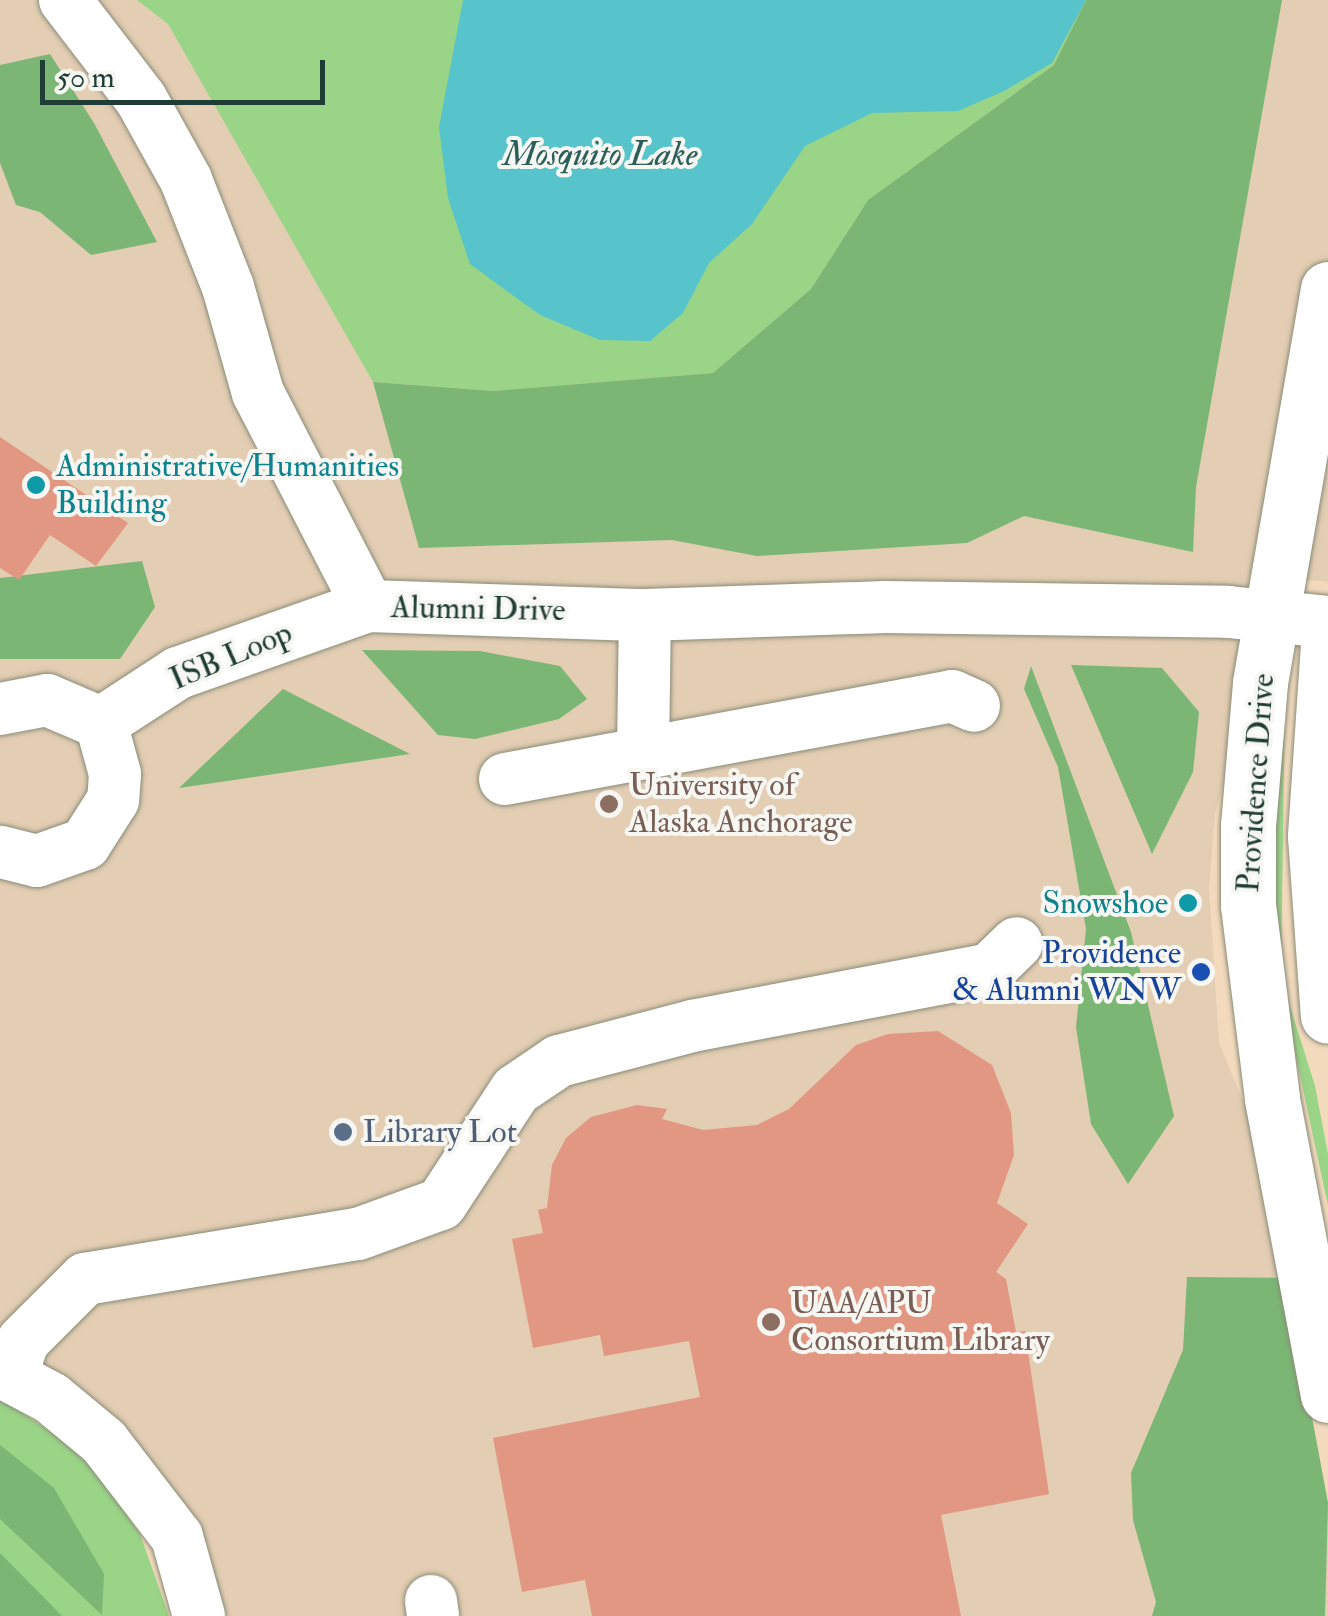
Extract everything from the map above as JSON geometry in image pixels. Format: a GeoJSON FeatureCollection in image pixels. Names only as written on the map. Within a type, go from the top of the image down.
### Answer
{"type":"FeatureCollection","features":[{"type":"Feature","properties":{"kind":"main road","name":"Providence Drive"},"geometry":{"type":"LineString","coordinates":[[1328,289],[1252,738],[1248,905],[1272,1099],[1328,1395]]}},
{"type":"Feature","properties":{"kind":"main road","name":"Providence Drive"},"geometry":{"type":"LineString","coordinates":[[1328,644],[1315,836],[1328,1016]]}},
{"type":"Feature","properties":{"kind":"street","name":"Alumni Drive"},"geometry":{"type":"LineString","coordinates":[[66,0],[141,99],[186,180],[228,287],[258,393],[368,606],[645,615],[884,607],[1328,622]]}},
{"type":"Feature","properties":{"kind":"street","name":"ISB Loop"},"geometry":{"type":"LineString","coordinates":[[100,723],[178,673],[294,628],[368,606]]}},
{"type":"Feature","properties":{"kind":"street"},"geometry":{"type":"LineString","coordinates":[[642,753],[645,615]]}},
{"type":"Feature","properties":{"kind":"street"},"geometry":{"type":"LineString","coordinates":[[505,779],[952,696],[974,706]]}},
{"type":"Feature","properties":{"kind":"street"},"geometry":{"type":"LineString","coordinates":[[0,709],[47,700],[100,723],[115,774],[103,824],[62,856],[37,861],[0,852]]}},
{"type":"Feature","properties":{"kind":"street"},"geometry":{"type":"LineString","coordinates":[[199,1616],[176,1537],[114,1456],[51,1398],[6,1373],[23,1341],[85,1279],[358,1234],[441,1204],[516,1090],[559,1060],[692,1026],[990,969],[1017,943]]}},
{"type":"Feature","properties":{"kind":"shaded area","name":"University of Alaska Anchorage"},"geometry":{"type":"Polygon","coordinates":[[[0,0],[1328,0],[1328,582],[1249,574],[1234,743],[1215,815],[1209,888],[1219,1043],[1253,1125],[1272,1204],[1328,1503],[1328,1616],[215,1616],[0,1350],[0,0]]]}},
{"type":"Feature","properties":{"kind":"green space"},"geometry":{"type":"Polygon","coordinates":[[[137,0],[1086,0],[1054,65],[868,200],[811,289],[713,373],[493,391],[373,382],[168,24],[137,0]]]}},
{"type":"Feature","properties":{"kind":"green space"},"geometry":{"type":"Polygon","coordinates":[[[1086,0],[1282,0],[1196,487],[1193,552],[1024,516],[967,543],[757,556],[672,540],[419,548],[373,382],[493,391],[713,373],[811,289],[868,200],[1054,65],[1086,0]]]}},
{"type":"Feature","properties":{"kind":"green space"},"geometry":{"type":"Polygon","coordinates":[[[50,54],[94,123],[157,242],[91,255],[40,212],[16,205],[0,163],[0,65],[50,54]]]}},
{"type":"Feature","properties":{"kind":"green space"},"geometry":{"type":"Polygon","coordinates":[[[142,561],[155,607],[120,659],[0,659],[0,578],[142,561]]]}},
{"type":"Feature","properties":{"kind":"green space"},"geometry":{"type":"Polygon","coordinates":[[[362,650],[480,651],[560,666],[587,699],[559,719],[475,739],[438,735],[362,650]]]}},
{"type":"Feature","properties":{"kind":"green space"},"geometry":{"type":"Polygon","coordinates":[[[1071,665],[1162,668],[1199,712],[1193,772],[1152,854],[1071,665]]]}},
{"type":"Feature","properties":{"kind":"green space"},"geometry":{"type":"Polygon","coordinates":[[[1031,666],[1131,932],[1174,1116],[1128,1184],[1091,1124],[1076,1027],[1086,929],[1058,767],[1024,689],[1031,666]]]}},
{"type":"Feature","properties":{"kind":"green space"},"geometry":{"type":"Polygon","coordinates":[[[283,689],[410,754],[179,788],[283,689]]]}},
{"type":"Feature","properties":{"kind":"green space"},"geometry":{"type":"Polygon","coordinates":[[[1278,698],[1285,698],[1281,977],[1315,1086],[1328,1154],[1328,1206],[1273,949],[1269,863],[1278,698]]]}},
{"type":"Feature","properties":{"kind":"green space"},"geometry":{"type":"Polygon","coordinates":[[[1187,1277],[1286,1278],[1328,1503],[1325,1616],[1152,1616],[1156,1602],[1133,1520],[1131,1473],[1183,1350],[1187,1277]]]}},
{"type":"Feature","properties":{"kind":"green space"},"geometry":{"type":"Polygon","coordinates":[[[0,1398],[71,1446],[108,1486],[140,1534],[169,1616],[0,1616],[0,1398]]]}},
{"type":"Feature","properties":{"kind":"green space"},"geometry":{"type":"Polygon","coordinates":[[[0,1445],[54,1488],[104,1574],[102,1615],[0,1519],[0,1445]]]}},
{"type":"Feature","properties":{"kind":"green space"},"geometry":{"type":"Polygon","coordinates":[[[0,1553],[62,1616],[0,1616],[0,1553]]]}},
{"type":"Feature","properties":{"kind":"water","name":"Mosquito Lake"},"geometry":{"type":"Polygon","coordinates":[[[463,0],[1086,0],[1052,63],[1004,91],[958,111],[872,113],[805,146],[752,224],[709,263],[683,313],[650,341],[600,340],[540,315],[470,264],[448,198],[439,127],[463,0]]]}},
{"type":"Feature","properties":{"kind":"building","name":"Administrative/Humanities Building"},"geometry":{"type":"Polygon","coordinates":[[[0,437],[128,523],[96,566],[50,535],[19,580],[0,568],[0,437]]]}},
{"type":"Feature","properties":{"kind":"building","name":"UAA/APU Consortium Library"},"geometry":{"type":"Polygon","coordinates":[[[938,1031],[992,1065],[1011,1113],[1014,1155],[997,1203],[1028,1224],[996,1272],[1006,1279],[1016,1332],[1025,1331],[1049,1494],[941,1515],[961,1616],[592,1616],[585,1580],[522,1592],[493,1438],[700,1397],[689,1341],[604,1356],[600,1335],[533,1348],[512,1239],[543,1233],[538,1210],[547,1208],[552,1165],[566,1138],[591,1117],[637,1105],[667,1109],[662,1119],[703,1130],[757,1125],[789,1109],[856,1045],[888,1034],[938,1031]]]}},
{"type":"Feature","properties":{"kind":"place","name":"Administrative/Humanities Building"},"geometry":{"type":"Point","coordinates":[36,485]}},
{"type":"Feature","properties":{"kind":"place","name":"University of Alaska Anchorage"},"geometry":{"type":"Point","coordinates":[609,804]}},
{"type":"Feature","properties":{"kind":"place","name":"Snowshoe"},"geometry":{"type":"Point","coordinates":[1188,903]}},
{"type":"Feature","properties":{"kind":"place","name":"Providence & Alumni WNW"},"geometry":{"type":"Point","coordinates":[1201,972]}},
{"type":"Feature","properties":{"kind":"place","name":"Library Lot"},"geometry":{"type":"Point","coordinates":[343,1132]}},
{"type":"Feature","properties":{"kind":"place","name":"UAA/APU Consortium Library"},"geometry":{"type":"Point","coordinates":[771,1322]}}]}
